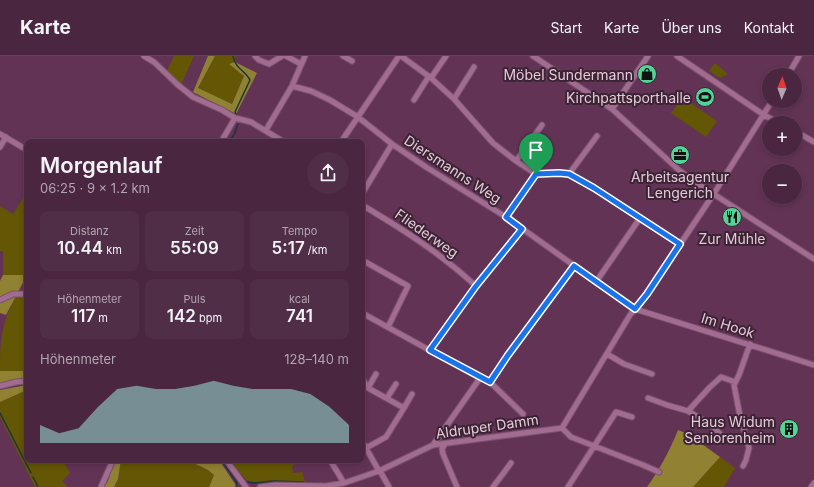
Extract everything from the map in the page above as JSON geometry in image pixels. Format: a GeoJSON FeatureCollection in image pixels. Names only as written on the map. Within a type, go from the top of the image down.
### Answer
{"type":"FeatureCollection","features":[{"type":"Feature","properties":{"kind":"street"},"geometry":{"type":"LineString","coordinates":[[144,56],[154,62],[178,86],[193,98],[222,110],[235,118],[251,122],[280,139]]}},
{"type":"Feature","properties":{"kind":"street"},"geometry":{"type":"LineString","coordinates":[[254,56],[269,64],[282,56]]}},
{"type":"Feature","properties":{"kind":"street"},"geometry":{"type":"LineString","coordinates":[[286,56],[301,64]]}},
{"type":"Feature","properties":{"kind":"street"},"geometry":{"type":"LineString","coordinates":[[266,130],[292,86],[306,56]]}},
{"type":"Feature","properties":{"kind":"street"},"geometry":{"type":"LineString","coordinates":[[343,56],[352,61]]}},
{"type":"Feature","properties":{"kind":"street"},"geometry":{"type":"LineString","coordinates":[[343,139],[400,56],[430,77],[454,98],[493,143],[516,161],[536,174],[569,174],[680,244]]}},
{"type":"Feature","properties":{"kind":"street"},"geometry":{"type":"LineString","coordinates":[[414,100],[446,56]]}},
{"type":"Feature","properties":{"kind":"street"},"geometry":{"type":"LineString","coordinates":[[534,56],[612,109],[680,171],[714,195],[814,259]]}},
{"type":"Feature","properties":{"kind":"street"},"geometry":{"type":"LineString","coordinates":[[612,109],[648,56]]}},
{"type":"Feature","properties":{"kind":"street"},"geometry":{"type":"LineString","coordinates":[[677,56],[764,115]]}},
{"type":"Feature","properties":{"kind":"street"},"geometry":{"type":"LineString","coordinates":[[792,68],[799,56]]}},
{"type":"Feature","properties":{"kind":"street"},"geometry":{"type":"LineString","coordinates":[[454,98],[474,67]]}},
{"type":"Feature","properties":{"kind":"street","name":"Diersmanns Weg"},"geometry":{"type":"LineString","coordinates":[[292,86],[311,91],[330,100],[358,117],[392,144],[506,217],[635,309]]}},
{"type":"Feature","properties":{"kind":"street"},"geometry":{"type":"LineString","coordinates":[[659,472],[594,447],[572,437],[562,428],[630,315],[647,294],[714,195],[768,108]]}},
{"type":"Feature","properties":{"kind":"street"},"geometry":{"type":"LineString","coordinates":[[223,139],[235,118]]}},
{"type":"Feature","properties":{"kind":"street"},"geometry":{"type":"LineString","coordinates":[[516,161],[542,125]]}},
{"type":"Feature","properties":{"kind":"street"},"geometry":{"type":"LineString","coordinates":[[0,134],[24,148]]}},
{"type":"Feature","properties":{"kind":"street"},"geometry":{"type":"LineString","coordinates":[[802,135],[814,142]]}},
{"type":"Feature","properties":{"kind":"street"},"geometry":{"type":"LineString","coordinates":[[569,174],[597,136]]}},
{"type":"Feature","properties":{"kind":"street"},"geometry":{"type":"LineString","coordinates":[[0,148],[6,138]]}},
{"type":"Feature","properties":{"kind":"street"},"geometry":{"type":"LineString","coordinates":[[365,189],[392,144]]}},
{"type":"Feature","properties":{"kind":"street"},"geometry":{"type":"LineString","coordinates":[[506,217],[536,174]]}},
{"type":"Feature","properties":{"kind":"street","name":"Fliederweg"},"geometry":{"type":"LineString","coordinates":[[365,207],[432,249],[455,266],[476,286]]}},
{"type":"Feature","properties":{"kind":"street"},"geometry":{"type":"LineString","coordinates":[[596,282],[640,218]]}},
{"type":"Feature","properties":{"kind":"street"},"geometry":{"type":"LineString","coordinates":[[430,350],[476,286],[522,229]]}},
{"type":"Feature","properties":{"kind":"street"},"geometry":{"type":"LineString","coordinates":[[365,262],[408,286],[388,327]]}},
{"type":"Feature","properties":{"kind":"street"},"geometry":{"type":"LineString","coordinates":[[490,382],[508,355],[574,266]]}},
{"type":"Feature","properties":{"kind":"street"},"geometry":{"type":"LineString","coordinates":[[0,300],[13,294],[24,294]]}},
{"type":"Feature","properties":{"kind":"street","name":"Im Hook"},"geometry":{"type":"LineString","coordinates":[[635,309],[814,365]]}},
{"type":"Feature","properties":{"kind":"street"},"geometry":{"type":"LineString","coordinates":[[365,315],[480,378],[490,382],[522,414]]}},
{"type":"Feature","properties":{"kind":"street"},"geometry":{"type":"LineString","coordinates":[[742,466],[746,460],[749,448],[740,416],[734,385],[750,344]]}},
{"type":"Feature","properties":{"kind":"street"},"geometry":{"type":"LineString","coordinates":[[607,354],[624,364],[652,374]]}},
{"type":"Feature","properties":{"kind":"street"},"geometry":{"type":"LineString","coordinates":[[368,388],[376,374]]}},
{"type":"Feature","properties":{"kind":"street"},"geometry":{"type":"LineString","coordinates":[[688,411],[721,377],[735,382]]}},
{"type":"Feature","properties":{"kind":"street"},"geometry":{"type":"LineString","coordinates":[[432,445],[480,378]]}},
{"type":"Feature","properties":{"kind":"street"},"geometry":{"type":"LineString","coordinates":[[0,386],[24,381]]}},
{"type":"Feature","properties":{"kind":"street"},"geometry":{"type":"LineString","coordinates":[[365,383],[368,388],[404,408]]}},
{"type":"Feature","properties":{"kind":"street"},"geometry":{"type":"LineString","coordinates":[[387,398],[396,384]]}},
{"type":"Feature","properties":{"kind":"street"},"geometry":{"type":"LineString","coordinates":[[389,487],[366,448],[386,437],[412,394]]}},
{"type":"Feature","properties":{"kind":"street"},"geometry":{"type":"LineString","coordinates":[[648,398],[688,411],[711,425],[720,434]]}},
{"type":"Feature","properties":{"kind":"street"},"geometry":{"type":"LineString","coordinates":[[568,487],[616,412],[632,417]]}},
{"type":"Feature","properties":{"kind":"street","name":"Aldruper Damm"},"geometry":{"type":"LineString","coordinates":[[260,487],[275,485],[326,486],[344,483],[380,471],[432,445],[562,428]]}},
{"type":"Feature","properties":{"kind":"street"},"geometry":{"type":"LineString","coordinates":[[445,444],[442,449],[443,454],[457,487]]}},
{"type":"Feature","properties":{"kind":"street"},"geometry":{"type":"LineString","coordinates":[[101,487],[112,463]]}},
{"type":"Feature","properties":{"kind":"street"},"geometry":{"type":"LineString","coordinates":[[228,463],[246,487]]}},
{"type":"Feature","properties":{"kind":"street"},"geometry":{"type":"LineString","coordinates":[[332,463],[344,483]]}},
{"type":"Feature","properties":{"kind":"street"},"geometry":{"type":"LineString","coordinates":[[493,487],[511,463]]}},
{"type":"Feature","properties":{"kind":"street"},"geometry":{"type":"LineString","coordinates":[[811,487],[814,483]]}},
{"type":"Feature","properties":{"kind":"shaded area"},"geometry":{"type":"Polygon","coordinates":[[[174,56],[194,56],[181,85],[167,71],[174,56]]]}},
{"type":"Feature","properties":{"kind":"shaded area"},"geometry":{"type":"Polygon","coordinates":[[[208,56],[215,56],[198,88],[232,104],[244,76],[229,64],[235,62],[257,73],[236,114],[193,92],[208,56]]]}},
{"type":"Feature","properties":{"kind":"shaded area"},"geometry":{"type":"Polygon","coordinates":[[[215,56],[235,56],[236,62],[230,64],[244,76],[232,104],[198,89],[215,56]]]}},
{"type":"Feature","properties":{"kind":"shaded area"},"geometry":{"type":"Polygon","coordinates":[[[715,63],[728,74],[720,78],[709,71],[715,63]]]}},
{"type":"Feature","properties":{"kind":"shaded area"},"geometry":{"type":"Polygon","coordinates":[[[683,98],[717,121],[706,137],[671,113],[683,98]]]}},
{"type":"Feature","properties":{"kind":"shaded area"},"geometry":{"type":"Polygon","coordinates":[[[24,197],[24,275],[3,275],[3,251],[0,251],[0,206],[13,214],[24,197]]]}},
{"type":"Feature","properties":{"kind":"shaded area"},"geometry":{"type":"Polygon","coordinates":[[[3,275],[24,275],[24,281],[6,315],[0,313],[0,281],[3,275]]]}},
{"type":"Feature","properties":{"kind":"shaded area"},"geometry":{"type":"Polygon","coordinates":[[[16,296],[24,296],[24,371],[0,371],[2,332],[16,296]]]}},
{"type":"Feature","properties":{"kind":"shaded area"},"geometry":{"type":"Polygon","coordinates":[[[0,371],[24,371],[24,380],[0,384],[0,371]]]}},
{"type":"Feature","properties":{"kind":"shaded area"},"geometry":{"type":"Polygon","coordinates":[[[24,386],[24,391],[0,402],[0,390],[24,386]]]}},
{"type":"Feature","properties":{"kind":"shaded area"},"geometry":{"type":"Polygon","coordinates":[[[24,391],[24,463],[65,463],[70,473],[62,481],[68,487],[35,487],[0,417],[0,402],[24,391]]]}},
{"type":"Feature","properties":{"kind":"shaded area"},"geometry":{"type":"Polygon","coordinates":[[[678,430],[688,434],[720,457],[693,487],[647,487],[672,445],[678,430]]]}},
{"type":"Feature","properties":{"kind":"shaded area"},"geometry":{"type":"Polygon","coordinates":[[[720,457],[735,468],[724,487],[693,487],[720,457]]]}},
{"type":"Feature","properties":{"kind":"shaded area"},"geometry":{"type":"Polygon","coordinates":[[[114,463],[121,463],[118,479],[114,487],[104,487],[108,481],[114,463]]]}},
{"type":"Feature","properties":{"kind":"shaded area"},"geometry":{"type":"Polygon","coordinates":[[[121,463],[193,463],[208,470],[214,475],[209,487],[114,487],[118,479],[121,463]]]}},
{"type":"Feature","properties":{"kind":"shaded area"},"geometry":{"type":"Polygon","coordinates":[[[193,463],[221,463],[237,487],[209,487],[214,475],[208,470],[193,463]]]}},
{"type":"Feature","properties":{"kind":"shaded area"},"geometry":{"type":"Polygon","coordinates":[[[233,463],[296,463],[292,466],[293,473],[302,472],[305,481],[254,482],[247,480],[236,469],[233,463]]]}},
{"type":"Feature","properties":{"kind":"waterway"},"geometry":{"type":"LineString","coordinates":[[233,56],[238,67],[250,80],[235,112],[236,114]]}},
{"type":"Feature","properties":{"kind":"waterway"},"geometry":{"type":"LineString","coordinates":[[231,139],[238,124]]}},
{"type":"Feature","properties":{"kind":"waterway"},"geometry":{"type":"LineString","coordinates":[[0,413],[24,459]]}},
{"type":"Feature","properties":{"kind":"waterway"},"geometry":{"type":"LineString","coordinates":[[26,463],[31,473]]}},
{"type":"Feature","properties":{"kind":"waterway"},"geometry":{"type":"LineString","coordinates":[[224,463],[237,483],[236,487]]}},
{"type":"Feature","properties":{"kind":"waterway"},"geometry":{"type":"LineString","coordinates":[[33,477],[38,487]]}},
{"type":"Feature","properties":{"kind":"waterway"},"geometry":{"type":"LineString","coordinates":[[248,482],[303,482]]}},
{"type":"Feature","properties":{"kind":"place","name":"Möbel Sundermann"},"geometry":{"type":"Point","coordinates":[647,74]}},
{"type":"Feature","properties":{"kind":"place","name":"Kirchpattsporthalle"},"geometry":{"type":"Point","coordinates":[705,97]}},
{"type":"Feature","properties":{"kind":"place","name":"Arbeitsagentur Lengerich"},"geometry":{"type":"Point","coordinates":[680,155]}},
{"type":"Feature","properties":{"kind":"place","name":"Zur Mühle"},"geometry":{"type":"Point","coordinates":[732,217]}},
{"type":"Feature","properties":{"kind":"place","name":"Haus Widum Seniorenheim"},"geometry":{"type":"Point","coordinates":[789,429]}},
{"type":"Feature","properties":{"kind":"route"},"geometry":{"type":"LineString","coordinates":[[536,174],[569,174],[594,188],[680,244],[647,294],[635,309],[574,266],[508,355],[490,382],[430,350],[476,286],[522,229],[506,217],[536,174]]}}]}
